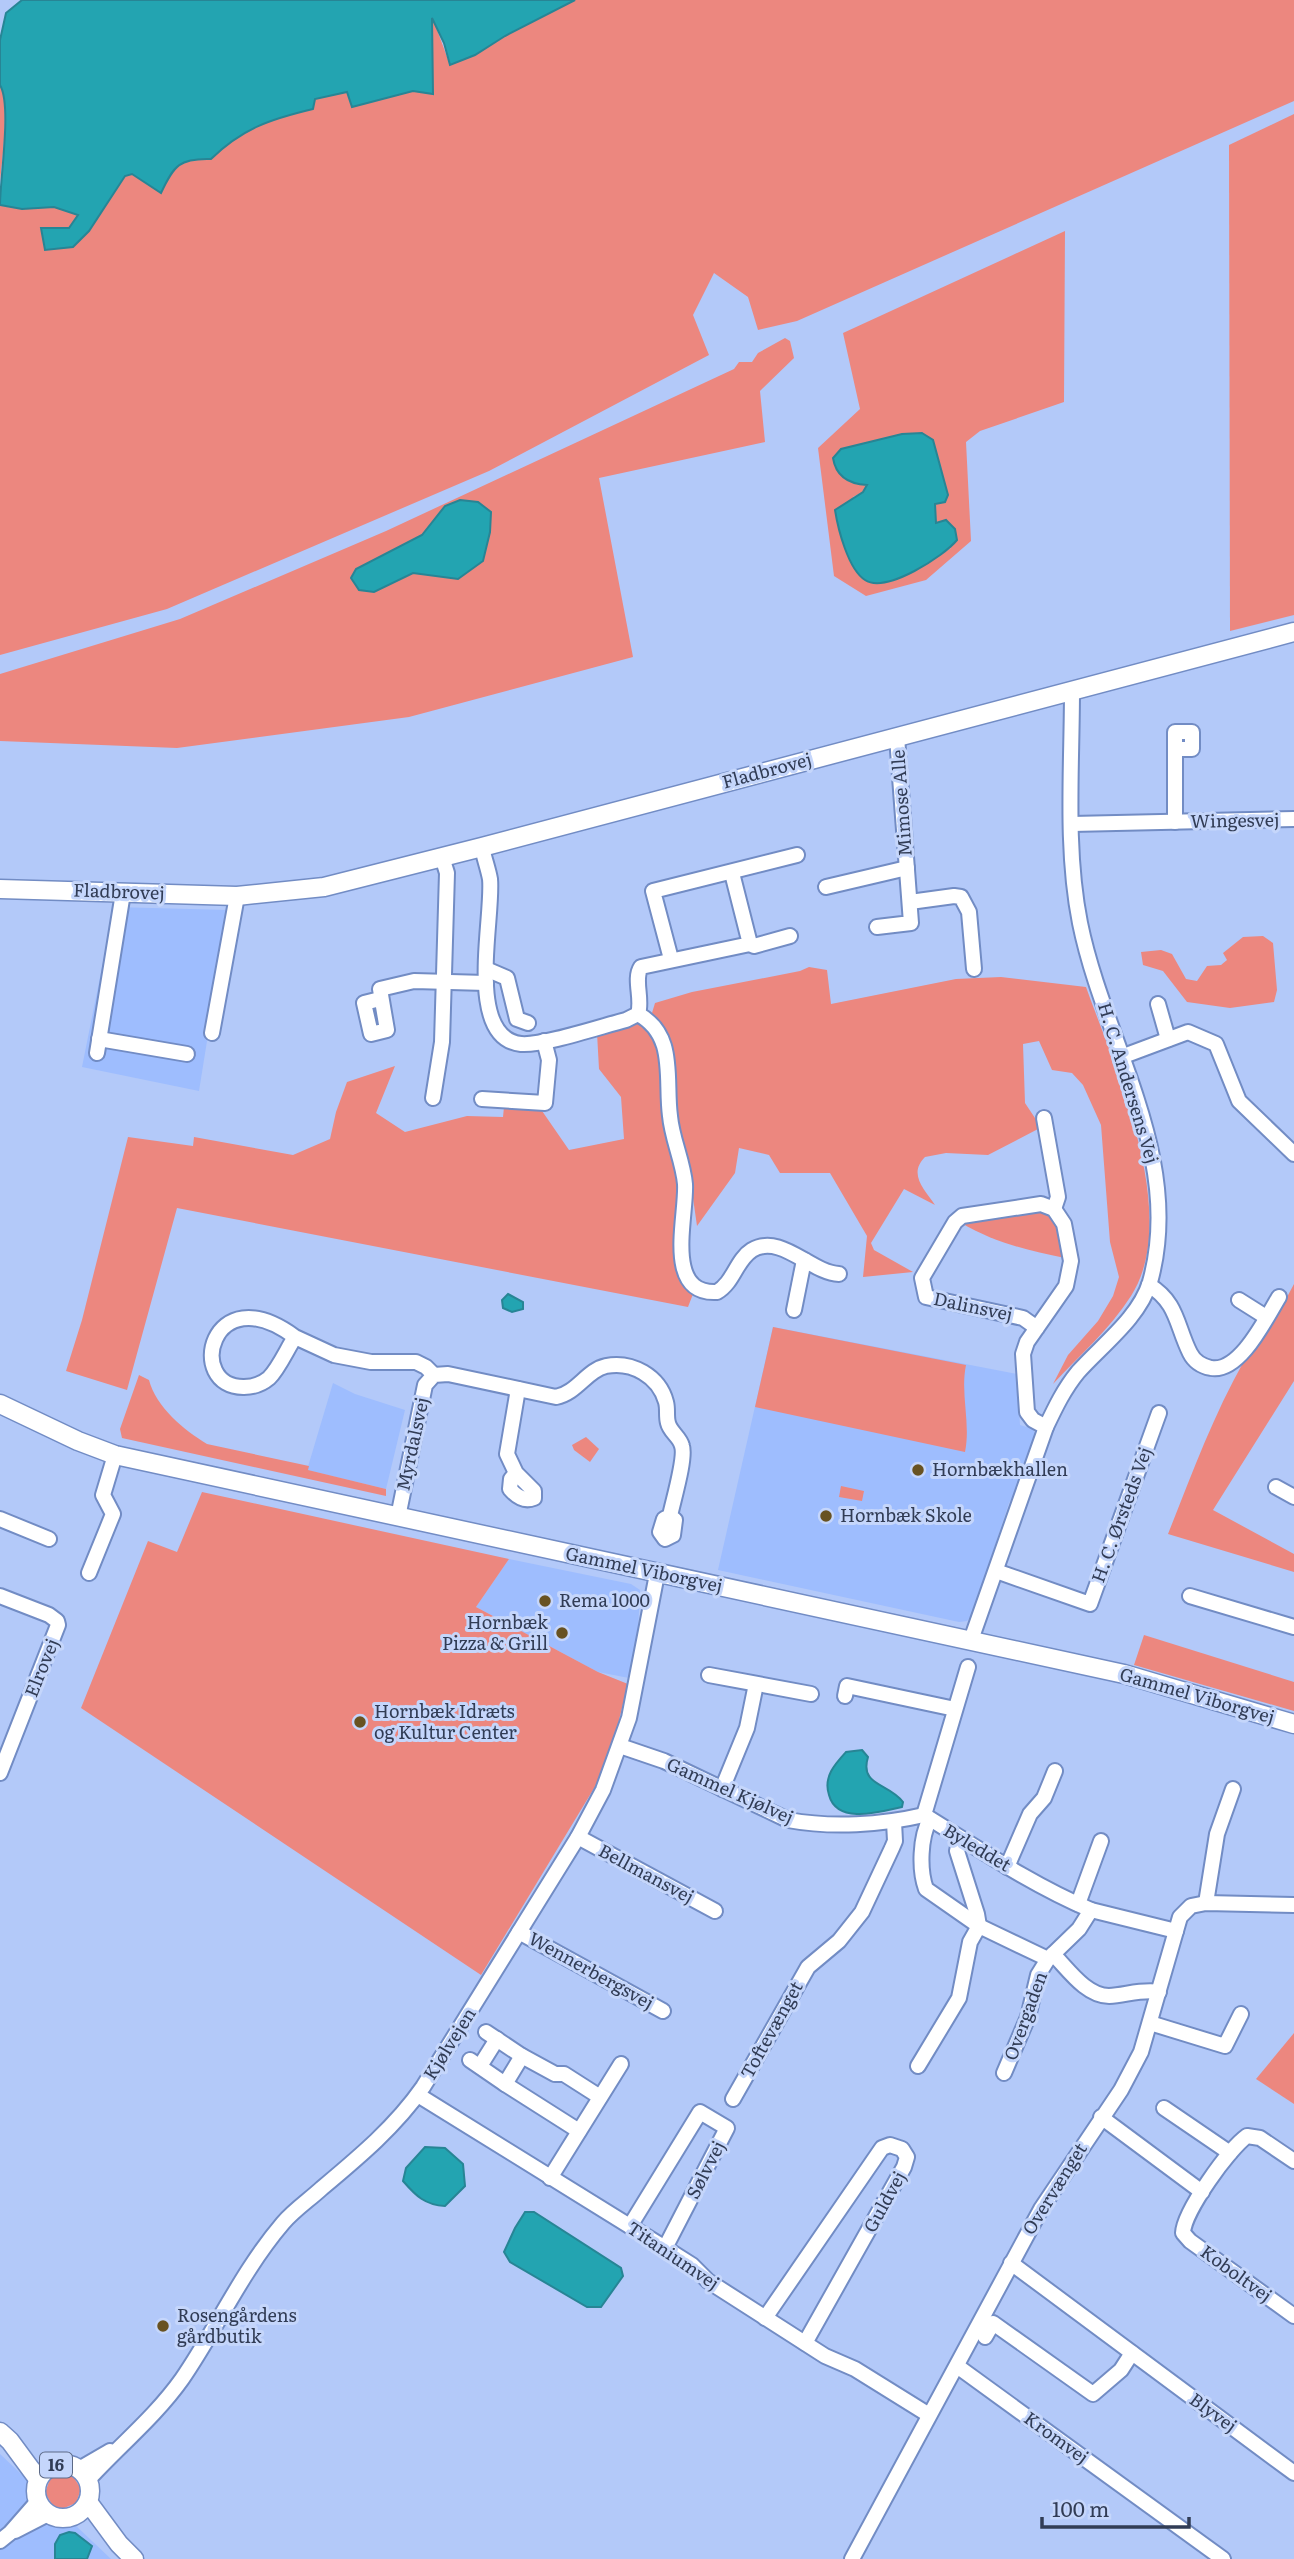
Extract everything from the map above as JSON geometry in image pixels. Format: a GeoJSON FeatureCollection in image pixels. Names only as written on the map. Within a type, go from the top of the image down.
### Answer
{"type":"FeatureCollection","features":[{"type":"Feature","properties":{"kind":"main road","name":"Fladbrovej"},"geometry":{"type":"LineString","coordinates":[[0,888],[237,896],[324,887],[482,848],[1294,632]]}},
{"type":"Feature","properties":{"kind":"main road","name":"Gammel Viborgvej"},"geometry":{"type":"LineString","coordinates":[[0,1404],[78,1441],[115,1455],[1124,1674],[1294,1724]]}},
{"type":"Feature","properties":{"kind":"main road","name":"16"},"geometry":{"type":"LineString","coordinates":[[5,2436],[44,2473]]}},
{"type":"Feature","properties":{"kind":"main road","name":"16"},"geometry":{"type":"LineString","coordinates":[[43,2508],[36,2490],[44,2473],[67,2464],[84,2475],[90,2492],[81,2509]]}},
{"type":"Feature","properties":{"kind":"main road"},"geometry":{"type":"LineString","coordinates":[[43,2508],[64,2518],[81,2509],[134,2559]]}},
{"type":"Feature","properties":{"kind":"street","name":"H. C. Andersens Vej"},"geometry":{"type":"LineString","coordinates":[[971,1640],[1046,1427],[1058,1401],[1076,1374],[1126,1321],[1149,1285],[1157,1249],[1160,1212],[1157,1177],[1149,1137],[1090,964],[1073,880],[1072,690]]}},
{"type":"Feature","properties":{"kind":"street","name":"Mimose Alle"},"geometry":{"type":"LineString","coordinates":[[897,737],[910,902]]}},
{"type":"Feature","properties":{"kind":"street","name":"Wingesvej"},"geometry":{"type":"LineString","coordinates":[[1175,749],[1175,822]]}},
{"type":"Feature","properties":{"kind":"street","name":"Wingesvej"},"geometry":{"type":"LineString","coordinates":[[1072,824],[1294,819]]}},
{"type":"Feature","properties":{"kind":"street"},"geometry":{"type":"LineString","coordinates":[[482,848],[490,879],[487,1001],[494,1024],[510,1041],[526,1044],[544,1041],[626,1020],[638,1014],[641,1003],[639,969],[671,959],[750,944],[754,946],[790,936]]}},
{"type":"Feature","properties":{"kind":"street"},"geometry":{"type":"LineString","coordinates":[[671,959],[653,891],[797,855]]}},
{"type":"Feature","properties":{"kind":"street"},"geometry":{"type":"LineString","coordinates":[[433,1098],[442,1042],[447,873],[442,857]]}},
{"type":"Feature","properties":{"kind":"street","name":"Mimose Alle"},"geometry":{"type":"LineString","coordinates":[[826,887],[907,869]]}},
{"type":"Feature","properties":{"kind":"street"},"geometry":{"type":"LineString","coordinates":[[732,873],[750,944]]}},
{"type":"Feature","properties":{"kind":"street"},"geometry":{"type":"LineString","coordinates":[[123,893],[98,1046],[187,1054]]}},
{"type":"Feature","properties":{"kind":"street"},"geometry":{"type":"LineString","coordinates":[[212,1032],[237,896]]}},
{"type":"Feature","properties":{"kind":"street"},"geometry":{"type":"LineString","coordinates":[[877,927],[911,923],[910,902],[961,897],[969,912],[974,969]]}},
{"type":"Feature","properties":{"kind":"street"},"geometry":{"type":"LineString","coordinates":[[380,999],[380,989],[414,981],[486,976],[507,978],[517,1018],[528,1023]]}},
{"type":"Feature","properties":{"kind":"street"},"geometry":{"type":"LineString","coordinates":[[1158,1004],[1168,1039]]}},
{"type":"Feature","properties":{"kind":"street"},"geometry":{"type":"LineString","coordinates":[[638,1014],[650,1021],[658,1031],[669,1068],[670,1117],[684,1171],[681,1252],[688,1280],[698,1289],[717,1292],[728,1283],[747,1254],[760,1246],[780,1247],[827,1274],[839,1274]]}},
{"type":"Feature","properties":{"kind":"street"},"geometry":{"type":"LineString","coordinates":[[1121,1057],[1188,1031],[1216,1044],[1239,1101],[1294,1154]]}},
{"type":"Feature","properties":{"kind":"street"},"geometry":{"type":"LineString","coordinates":[[482,1099],[545,1103],[549,1059],[544,1041]]}},
{"type":"Feature","properties":{"kind":"street","name":"Dalinsvej"},"geometry":{"type":"LineString","coordinates":[[1045,1118],[1058,1197],[1054,1209]]}},
{"type":"Feature","properties":{"kind":"street","name":"Dalinsvej"},"geometry":{"type":"LineString","coordinates":[[1037,1328],[1023,1318],[926,1297],[922,1278],[955,1222],[962,1216],[1041,1204],[1054,1209],[1064,1224],[1071,1261],[1066,1286],[1037,1328],[1027,1342],[1023,1354],[1022,1371],[1027,1412],[1033,1420],[1046,1427]]}},
{"type":"Feature","properties":{"kind":"street"},"geometry":{"type":"LineString","coordinates":[[794,1310],[804,1260]]}},
{"type":"Feature","properties":{"kind":"street"},"geometry":{"type":"LineString","coordinates":[[1149,1285],[1169,1303],[1195,1360],[1215,1369],[1234,1361],[1243,1353],[1279,1297]]}},
{"type":"Feature","properties":{"kind":"street"},"geometry":{"type":"LineString","coordinates":[[1239,1300],[1266,1317]]}},
{"type":"Feature","properties":{"kind":"street"},"geometry":{"type":"LineString","coordinates":[[295,1337],[269,1378],[254,1387],[236,1387],[221,1379],[212,1366],[211,1353],[215,1337],[229,1323],[247,1316],[265,1319],[334,1355],[371,1362],[416,1362],[434,1375]]}},
{"type":"Feature","properties":{"kind":"street","name":"Myrdalsvej"},"geometry":{"type":"LineString","coordinates":[[398,1517],[425,1385],[434,1375],[448,1374],[561,1396],[597,1370],[608,1366],[627,1365],[649,1376],[665,1399],[668,1425],[683,1449],[670,1516]]}},
{"type":"Feature","properties":{"kind":"street"},"geometry":{"type":"LineString","coordinates":[[516,1473],[506,1449],[518,1389]]}},
{"type":"Feature","properties":{"kind":"street","name":"H. C. Ørsteds Vej"},"geometry":{"type":"LineString","coordinates":[[996,1571],[1090,1604],[1158,1413]]}},
{"type":"Feature","properties":{"kind":"street"},"geometry":{"type":"LineString","coordinates":[[89,1573],[113,1514],[103,1495],[115,1455]]}},
{"type":"Feature","properties":{"kind":"street"},"geometry":{"type":"LineString","coordinates":[[1276,1487],[1294,1497]]}},
{"type":"Feature","properties":{"kind":"street"},"geometry":{"type":"LineString","coordinates":[[0,1519],[49,1539]]}},
{"type":"Feature","properties":{"kind":"street","name":"Kjølvejen"},"geometry":{"type":"LineString","coordinates":[[84,2475],[155,2413],[182,2379],[259,2253],[285,2221],[379,2141],[418,2095],[578,1837],[603,1790],[620,1746],[639,1676],[657,1574]]}},
{"type":"Feature","properties":{"kind":"street","name":"Elrovej"},"geometry":{"type":"LineString","coordinates":[[0,1595],[49,1615],[58,1625],[0,1773]]}},
{"type":"Feature","properties":{"kind":"street"},"geometry":{"type":"LineString","coordinates":[[1190,1596],[1294,1627]]}},
{"type":"Feature","properties":{"kind":"street","name":"Byleddet"},"geometry":{"type":"LineString","coordinates":[[968,1667],[927,1817],[1007,1867],[1084,1907],[1175,1931]]}},
{"type":"Feature","properties":{"kind":"street"},"geometry":{"type":"LineString","coordinates":[[709,1675],[811,1695]]}},
{"type":"Feature","properties":{"kind":"street"},"geometry":{"type":"LineString","coordinates":[[722,1789],[747,1728],[756,1684]]}},
{"type":"Feature","properties":{"kind":"street"},"geometry":{"type":"LineString","coordinates":[[845,1696],[847,1686],[955,1709]]}},
{"type":"Feature","properties":{"kind":"street","name":"Gammel Kjølvej"},"geometry":{"type":"LineString","coordinates":[[620,1746],[664,1760],[788,1820],[809,1824],[894,1822],[927,1817]]}},
{"type":"Feature","properties":{"kind":"street"},"geometry":{"type":"LineString","coordinates":[[1007,1867],[1030,1814],[1044,1798],[1055,1771]]}},
{"type":"Feature","properties":{"kind":"street"},"geometry":{"type":"LineString","coordinates":[[1233,1789],[1217,1834],[1206,1903],[1294,1905]]}},
{"type":"Feature","properties":{"kind":"street","name":"Overgaden"},"geometry":{"type":"LineString","coordinates":[[927,1817],[922,1869],[926,1889],[979,1926],[1051,1956],[1090,1990],[1099,1994],[1109,1996],[1147,1990],[1159,1992]]}},
{"type":"Feature","properties":{"kind":"street","name":"Toftevænget"},"geometry":{"type":"LineString","coordinates":[[733,2099],[808,1967],[839,1941],[862,1912],[895,1841],[894,1822]]}},
{"type":"Feature","properties":{"kind":"street","name":"Bellmansvej"},"geometry":{"type":"LineString","coordinates":[[578,1837],[715,1911]]}},
{"type":"Feature","properties":{"kind":"street"},"geometry":{"type":"LineString","coordinates":[[918,2066],[959,1998],[970,1942],[979,1926],[957,1851],[960,1838]]}},
{"type":"Feature","properties":{"kind":"street","name":"Overgaden"},"geometry":{"type":"LineString","coordinates":[[1004,2073],[1028,2017],[1038,1975],[1051,1956],[1079,1929],[1101,1841]]}},
{"type":"Feature","properties":{"kind":"street","name":"Overvænget"},"geometry":{"type":"LineString","coordinates":[[852,2559],[1041,2209],[1121,2090],[1141,2052],[1180,1917],[1191,1906],[1206,1903]]}},
{"type":"Feature","properties":{"kind":"street","name":"Wennerbergsvej"},"geometry":{"type":"LineString","coordinates":[[519,1932],[663,2011]]}},
{"type":"Feature","properties":{"kind":"street"},"geometry":{"type":"LineString","coordinates":[[1150,2024],[1225,2046],[1241,2014]]}},
{"type":"Feature","properties":{"kind":"street"},"geometry":{"type":"LineString","coordinates":[[579,2131],[475,2063],[492,2036],[522,2056],[555,2074],[564,2074],[600,2097]]}},
{"type":"Feature","properties":{"kind":"street"},"geometry":{"type":"LineString","coordinates":[[505,2084],[522,2056]]}},
{"type":"Feature","properties":{"kind":"street"},"geometry":{"type":"LineString","coordinates":[[550,2178],[621,2064]]}},
{"type":"Feature","properties":{"kind":"street","name":"Titaniumvej"},"geometry":{"type":"LineString","coordinates":[[418,2095],[666,2248],[692,2265],[708,2281],[825,2356],[855,2369],[929,2415]]}},
{"type":"Feature","properties":{"kind":"street"},"geometry":{"type":"LineString","coordinates":[[1164,2108],[1230,2153]]}},
{"type":"Feature","properties":{"kind":"street","name":"Sølvvej"},"geometry":{"type":"LineString","coordinates":[[630,2226],[700,2112],[727,2128],[666,2248]]}},
{"type":"Feature","properties":{"kind":"street"},"geometry":{"type":"LineString","coordinates":[[1101,2118],[1202,2192]]}},
{"type":"Feature","properties":{"kind":"street","name":"Koboltvej"},"geometry":{"type":"LineString","coordinates":[[1294,2161],[1259,2138],[1247,2136],[1230,2153],[1183,2222],[1183,2233],[1190,2241],[1294,2316]]}},
{"type":"Feature","properties":{"kind":"street","name":"Guldvej"},"geometry":{"type":"LineString","coordinates":[[765,2318],[882,2148],[890,2145],[902,2149],[907,2157],[904,2167],[805,2343]]}},
{"type":"Feature","properties":{"kind":"street","name":"Blyvej"},"geometry":{"type":"LineString","coordinates":[[1011,2263],[1294,2473]]}},
{"type":"Feature","properties":{"kind":"street"},"geometry":{"type":"LineString","coordinates":[[985,2337],[997,2317],[1093,2394],[1121,2370],[1132,2353]]}},
{"type":"Feature","properties":{"kind":"street","name":"Kromvej"},"geometry":{"type":"LineString","coordinates":[[957,2366],[1223,2559]]}},
{"type":"Feature","properties":{"kind":"street"},"geometry":{"type":"LineString","coordinates":[[5,2537],[43,2508]]}},
{"type":"Feature","properties":{"kind":"shaded area"},"geometry":{"type":"Polygon","coordinates":[[[22,0],[575,0],[505,36],[475,55],[450,65],[444,43],[432,18],[433,94],[413,91],[352,107],[347,92],[315,99],[313,109],[258,126],[223,148],[211,159],[192,160],[179,165],[161,193],[132,174],[125,176],[89,231],[73,247],[45,250],[41,228],[69,228],[78,215],[54,207],[22,209],[0,205],[5,109],[0,85],[0,40],[6,13],[22,0]]]}},
{"type":"Feature","properties":{"kind":"shaded area"},"geometry":{"type":"Polygon","coordinates":[[[575,0],[1294,0],[1294,101],[797,321],[758,330],[748,297],[714,273],[693,315],[709,355],[489,471],[167,609],[0,655],[0,205],[22,209],[54,207],[78,215],[70,228],[42,228],[73,247],[125,176],[132,174],[161,193],[179,165],[192,160],[211,159],[223,148],[258,126],[313,109],[315,99],[347,92],[353,107],[413,91],[432,94],[432,16],[450,65],[475,55],[505,36],[575,0]]]}},
{"type":"Feature","properties":{"kind":"shaded area"},"geometry":{"type":"Polygon","coordinates":[[[0,85],[5,118],[0,183],[0,85]]]}},
{"type":"Feature","properties":{"kind":"shaded area"},"geometry":{"type":"Polygon","coordinates":[[[1294,114],[1294,615],[1230,631],[1229,145],[1294,114]]]}},
{"type":"Feature","properties":{"kind":"shaded area"},"geometry":{"type":"Polygon","coordinates":[[[1065,231],[1064,402],[980,431],[966,442],[971,541],[926,580],[866,596],[834,576],[818,448],[860,409],[843,333],[1065,231]],[[922,433],[902,434],[841,449],[868,485],[863,492],[853,497],[931,560],[951,548],[936,523],[922,433]]]}},
{"type":"Feature","properties":{"kind":"shaded area"},"geometry":{"type":"Polygon","coordinates":[[[785,338],[790,341],[794,358],[760,391],[765,442],[599,478],[633,657],[409,717],[177,748],[0,741],[0,674],[180,619],[386,531],[734,369],[739,362],[752,362],[758,353],[785,338]]]}},
{"type":"Feature","properties":{"kind":"shaded area"},"geometry":{"type":"Polygon","coordinates":[[[922,433],[933,440],[948,495],[945,502],[935,504],[936,523],[946,520],[955,529],[957,540],[928,563],[900,578],[874,583],[865,580],[849,558],[835,510],[863,492],[867,485],[855,483],[840,475],[833,458],[841,449],[902,434],[922,433]]]}},
{"type":"Feature","properties":{"kind":"shaded area"},"geometry":{"type":"Polygon","coordinates":[[[460,500],[478,502],[491,512],[490,532],[483,561],[458,579],[413,573],[374,592],[359,590],[351,578],[356,569],[422,535],[445,506],[460,500]]]}},
{"type":"Feature","properties":{"kind":"shaded area"},"geometry":{"type":"Polygon","coordinates":[[[114,907],[228,910],[199,1091],[82,1067],[114,907]]]}},
{"type":"Feature","properties":{"kind":"shaded area"},"geometry":{"type":"Polygon","coordinates":[[[1263,936],[1273,943],[1277,990],[1274,1002],[1230,1008],[1187,1002],[1163,971],[1143,965],[1141,952],[1161,950],[1172,954],[1186,979],[1197,981],[1207,966],[1221,965],[1227,960],[1223,953],[1243,937],[1263,936]]]}},
{"type":"Feature","properties":{"kind":"shaded area"},"geometry":{"type":"Polygon","coordinates":[[[809,967],[827,970],[831,1004],[956,979],[1001,977],[1086,987],[1126,1099],[1138,1142],[1147,1184],[1150,1225],[1145,1263],[1131,1296],[1104,1331],[1053,1384],[1068,1355],[1098,1321],[1113,1296],[1119,1277],[1110,1242],[1101,1125],[1083,1085],[1072,1073],[1052,1070],[1039,1041],[1023,1044],[1025,1103],[1037,1121],[1038,1129],[988,1155],[946,1153],[925,1157],[920,1163],[918,1175],[935,1205],[904,1189],[871,1243],[874,1250],[913,1272],[863,1277],[867,1236],[830,1173],[780,1173],[769,1155],[739,1148],[735,1173],[697,1226],[689,1170],[676,1121],[671,1043],[652,1013],[655,1003],[692,992],[809,967]]]}},
{"type":"Feature","properties":{"kind":"shaded area"},"geometry":{"type":"Polygon","coordinates":[[[642,1021],[660,1046],[682,1191],[673,1245],[682,1281],[693,1294],[688,1307],[177,1208],[127,1390],[66,1371],[82,1320],[128,1137],[193,1146],[194,1137],[293,1155],[330,1139],[347,1082],[395,1066],[376,1113],[405,1132],[467,1116],[503,1117],[504,1107],[540,1108],[569,1150],[624,1139],[621,1097],[599,1069],[597,1033],[642,1021]]]}},
{"type":"Feature","properties":{"kind":"shaded area"},"geometry":{"type":"Polygon","coordinates":[[[1040,1209],[1055,1216],[1065,1258],[1012,1245],[961,1223],[1040,1209]]]}},
{"type":"Feature","properties":{"kind":"shaded area"},"geometry":{"type":"Polygon","coordinates":[[[1294,1284],[1294,1381],[1213,1510],[1294,1554],[1294,1572],[1168,1534],[1222,1403],[1244,1361],[1294,1284]]]}},
{"type":"Feature","properties":{"kind":"shaded area"},"geometry":{"type":"Polygon","coordinates":[[[508,1294],[523,1302],[523,1309],[512,1312],[503,1308],[502,1300],[508,1294]]]}},
{"type":"Feature","properties":{"kind":"shaded area"},"geometry":{"type":"Polygon","coordinates":[[[773,1327],[1017,1374],[1020,1425],[1033,1429],[1036,1435],[1019,1486],[1009,1503],[972,1615],[967,1621],[959,1622],[718,1570],[773,1327]]]}},
{"type":"Feature","properties":{"kind":"shaded area"},"geometry":{"type":"Polygon","coordinates":[[[773,1327],[966,1365],[965,1452],[755,1407],[773,1327]]]}},
{"type":"Feature","properties":{"kind":"shaded area"},"geometry":{"type":"Polygon","coordinates":[[[139,1375],[149,1380],[158,1399],[172,1417],[207,1444],[309,1466],[308,1470],[386,1489],[386,1496],[122,1438],[120,1429],[139,1375]]]}},
{"type":"Feature","properties":{"kind":"shaded area"},"geometry":{"type":"Polygon","coordinates":[[[333,1383],[355,1394],[405,1410],[386,1489],[307,1470],[333,1383]]]}},
{"type":"Feature","properties":{"kind":"shaded area"},"geometry":{"type":"Polygon","coordinates":[[[586,1437],[599,1449],[590,1462],[574,1450],[572,1445],[586,1437]]]}},
{"type":"Feature","properties":{"kind":"shaded area"},"geometry":{"type":"Polygon","coordinates":[[[841,1486],[864,1491],[862,1501],[839,1497],[841,1486]]]}},
{"type":"Feature","properties":{"kind":"shaded area","name":"Hornbæk Idræts og Kultur Center"},"geometry":{"type":"Polygon","coordinates":[[[202,1492],[509,1559],[476,1607],[598,1672],[628,1684],[615,1736],[596,1785],[481,1975],[81,1708],[148,1541],[177,1552],[202,1492]]]}},
{"type":"Feature","properties":{"kind":"shaded area"},"geometry":{"type":"Polygon","coordinates":[[[509,1559],[631,1584],[640,1590],[638,1632],[629,1678],[598,1672],[476,1607],[509,1559]]]}},
{"type":"Feature","properties":{"kind":"shaded area"},"geometry":{"type":"Polygon","coordinates":[[[1144,1635],[1294,1682],[1294,1711],[1134,1665],[1144,1635]]]}},
{"type":"Feature","properties":{"kind":"shaded area"},"geometry":{"type":"Polygon","coordinates":[[[862,1750],[868,1757],[866,1766],[871,1779],[897,1796],[903,1802],[902,1807],[860,1814],[841,1810],[834,1804],[828,1788],[831,1771],[846,1752],[862,1750]]]}},
{"type":"Feature","properties":{"kind":"shaded area"},"geometry":{"type":"Polygon","coordinates":[[[1294,2033],[1294,2104],[1256,2079],[1294,2033]]]}},
{"type":"Feature","properties":{"kind":"shaded area"},"geometry":{"type":"Polygon","coordinates":[[[425,2147],[445,2148],[463,2164],[465,2186],[445,2206],[421,2199],[403,2181],[406,2168],[425,2147]]]}},
{"type":"Feature","properties":{"kind":"shaded area"},"geometry":{"type":"Polygon","coordinates":[[[525,2212],[534,2212],[621,2268],[623,2276],[601,2307],[587,2307],[510,2262],[504,2252],[525,2212]]]}},
{"type":"Feature","properties":{"kind":"shaded area"},"geometry":{"type":"Polygon","coordinates":[[[0,2454],[111,2559],[0,2559],[0,2454]]]}},
{"type":"Feature","properties":{"kind":"shaded area"},"geometry":{"type":"Polygon","coordinates":[[[64,2473],[73,2476],[81,2489],[76,2503],[62,2509],[53,2506],[45,2493],[50,2479],[64,2473]]]}},
{"type":"Feature","properties":{"kind":"shaded area"},"geometry":{"type":"Polygon","coordinates":[[[75,2533],[92,2546],[87,2559],[55,2559],[55,2544],[60,2535],[75,2533]]]}},
{"type":"Feature","properties":{"kind":"place","name":"Hornbækhallen"},"geometry":{"type":"Point","coordinates":[918,1470]}},
{"type":"Feature","properties":{"kind":"place","name":"Hornbæk Skole"},"geometry":{"type":"Point","coordinates":[826,1516]}},
{"type":"Feature","properties":{"kind":"place","name":"Rema 1000"},"geometry":{"type":"Point","coordinates":[545,1601]}},
{"type":"Feature","properties":{"kind":"place","name":"Hornbæk Pizza & Grill"},"geometry":{"type":"Point","coordinates":[562,1633]}},
{"type":"Feature","properties":{"kind":"place","name":"Hornbæk Idræts og Kultur Center"},"geometry":{"type":"Point","coordinates":[360,1722]}},
{"type":"Feature","properties":{"kind":"place","name":"Rosengårdens gårdbutik"},"geometry":{"type":"Point","coordinates":[163,2326]}}]}
